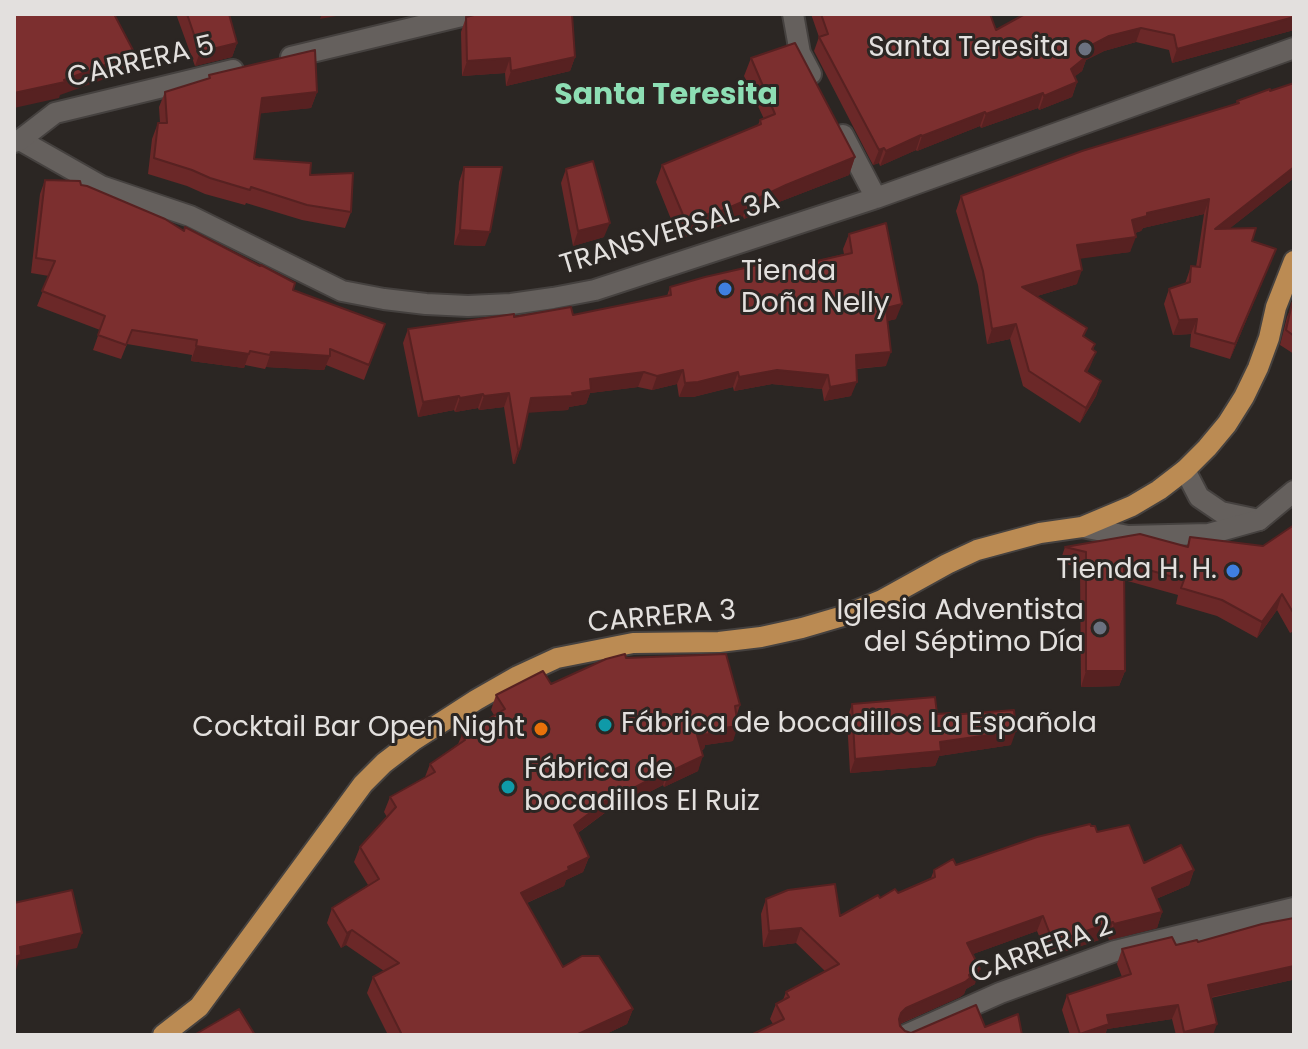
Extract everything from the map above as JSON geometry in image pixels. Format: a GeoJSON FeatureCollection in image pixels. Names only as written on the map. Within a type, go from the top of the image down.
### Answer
{"type":"FeatureCollection","features":[{"type":"Feature","properties":{"kind":"main road"},"geometry":{"type":"LineString","coordinates":[[1082,527],[1132,506],[1159,490],[1185,470],[1227,424],[1258,368],[1294,261]]}},
{"type":"Feature","properties":{"kind":"main road","name":"CARRERA 3"},"geometry":{"type":"LineString","coordinates":[[163,1035],[199,1007],[363,784],[414,740],[476,700],[557,658],[633,643],[719,642],[802,628],[882,600],[977,550],[1019,538],[1082,527]]}},
{"type":"Feature","properties":{"kind":"street","name":"CARRERA 5"},"geometry":{"type":"LineString","coordinates":[[17,141],[55,113],[470,14]]}},
{"type":"Feature","properties":{"kind":"street"},"geometry":{"type":"LineString","coordinates":[[793,14],[800,53],[821,93]]}},
{"type":"Feature","properties":{"kind":"street","name":"TRANSVERSAL 3A"},"geometry":{"type":"LineString","coordinates":[[17,141],[101,186],[190,216],[342,291],[426,304],[511,304],[595,290],[876,198],[1294,48]]}},
{"type":"Feature","properties":{"kind":"street"},"geometry":{"type":"LineString","coordinates":[[835,119],[876,198]]}},
{"type":"Feature","properties":{"kind":"street"},"geometry":{"type":"LineString","coordinates":[[1185,470],[1199,497],[1210,505],[1221,512],[1259,520]]}},
{"type":"Feature","properties":{"kind":"street","name":"CARRERA 3"},"geometry":{"type":"LineString","coordinates":[[1082,527],[1128,536],[1209,534],[1259,520],[1294,491]]}},
{"type":"Feature","properties":{"kind":"street","name":"CARRERA 2"},"geometry":{"type":"LineString","coordinates":[[906,1035],[1000,993],[1115,951],[1294,908]]}},
{"type":"Feature","properties":{"kind":"building"},"geometry":{"type":"Polygon","coordinates":[[[14,14],[114,14],[135,54],[65,82],[14,93],[14,14]]]}},
{"type":"Feature","properties":{"kind":"building"},"geometry":{"type":"Polygon","coordinates":[[[187,14],[229,14],[237,43],[200,52],[187,14]]]}},
{"type":"Feature","properties":{"kind":"building"},"geometry":{"type":"Polygon","coordinates":[[[478,14],[572,14],[575,57],[511,71],[510,58],[467,61],[466,17],[478,14]]]}},
{"type":"Feature","properties":{"kind":"building"},"geometry":{"type":"Polygon","coordinates":[[[821,14],[990,14],[996,30],[1025,14],[1294,14],[1294,17],[1177,49],[1174,35],[1141,28],[1109,36],[1090,46],[1087,56],[1071,69],[1077,82],[1044,96],[1043,93],[921,135],[886,151],[884,148],[879,150],[819,37],[828,34],[821,14]]]}},
{"type":"Feature","properties":{"kind":"building"},"geometry":{"type":"Polygon","coordinates":[[[795,43],[855,157],[750,202],[749,199],[686,222],[662,165],[761,124],[760,120],[775,114],[751,58],[795,43]]]}},
{"type":"Feature","properties":{"kind":"building"},"geometry":{"type":"Polygon","coordinates":[[[315,50],[317,92],[262,98],[254,159],[311,163],[310,175],[353,173],[351,212],[307,205],[251,187],[250,190],[154,158],[158,123],[167,123],[165,92],[210,78],[209,75],[315,50]]]}},
{"type":"Feature","properties":{"kind":"building"},"geometry":{"type":"Polygon","coordinates":[[[1294,83],[1294,167],[1215,229],[1256,228],[1252,241],[1276,249],[1235,344],[1195,333],[1197,319],[1179,320],[1169,289],[1190,282],[1191,266],[1200,267],[1209,199],[1147,213],[1147,216],[1132,220],[1136,237],[1077,245],[1082,270],[1022,287],[1087,328],[1083,336],[1095,344],[1092,349],[1096,352],[1085,371],[1101,381],[1086,408],[1029,371],[1016,324],[992,329],[983,271],[961,196],[1082,151],[1294,83]]]}},
{"type":"Feature","properties":{"kind":"building"},"geometry":{"type":"Polygon","coordinates":[[[593,161],[610,223],[578,231],[566,169],[593,161]]]}},
{"type":"Feature","properties":{"kind":"building"},"geometry":{"type":"Polygon","coordinates":[[[464,167],[502,167],[490,232],[460,230],[464,167]]]}},
{"type":"Feature","properties":{"kind":"building"},"geometry":{"type":"Polygon","coordinates":[[[45,180],[80,181],[81,185],[165,219],[184,231],[185,227],[261,265],[295,283],[293,290],[385,324],[369,365],[330,349],[330,356],[271,352],[270,355],[250,351],[249,354],[196,346],[197,340],[132,330],[126,345],[98,335],[105,316],[42,291],[55,261],[36,258],[45,180]]]}},
{"type":"Feature","properties":{"kind":"building"},"geometry":{"type":"Polygon","coordinates":[[[886,223],[902,304],[886,308],[891,352],[856,355],[857,382],[830,387],[828,375],[777,370],[739,377],[738,372],[685,383],[683,370],[657,376],[644,372],[590,379],[591,390],[572,393],[573,396],[531,398],[520,449],[509,393],[423,402],[408,329],[571,307],[573,315],[671,295],[670,287],[705,277],[762,264],[764,273],[852,253],[849,234],[886,223]]]}},
{"type":"Feature","properties":{"kind":"building"},"geometry":{"type":"Polygon","coordinates":[[[1294,301],[1294,336],[1286,330],[1294,301]]]}},
{"type":"Feature","properties":{"kind":"building"},"geometry":{"type":"Polygon","coordinates":[[[1294,525],[1294,614],[1282,594],[1262,622],[1222,600],[1181,588],[1184,580],[1124,563],[1125,671],[1086,671],[1086,552],[1065,547],[1140,534],[1188,547],[1190,537],[1263,546],[1294,525]]]}},
{"type":"Feature","properties":{"kind":"building"},"geometry":{"type":"Polygon","coordinates":[[[625,654],[626,658],[726,654],[740,705],[735,706],[738,726],[697,735],[703,756],[626,792],[624,787],[574,825],[589,857],[521,893],[563,967],[582,956],[599,956],[633,1009],[576,1035],[402,1035],[373,977],[399,963],[352,930],[347,933],[332,908],[379,879],[360,847],[396,807],[390,797],[435,772],[430,764],[465,740],[462,735],[505,709],[496,695],[543,671],[551,684],[606,659],[625,654]]]}},
{"type":"Feature","properties":{"kind":"building"},"geometry":{"type":"Polygon","coordinates":[[[935,697],[937,714],[1014,710],[1016,731],[940,742],[941,751],[855,759],[852,704],[935,697]]]}},
{"type":"Feature","properties":{"kind":"building"},"geometry":{"type":"Polygon","coordinates":[[[1090,824],[1095,826],[1097,832],[1129,825],[1144,863],[1181,845],[1194,870],[1152,888],[1162,912],[1113,922],[1053,942],[1043,916],[967,943],[980,969],[969,975],[965,982],[906,1008],[899,1019],[900,1026],[911,1033],[976,1005],[985,1027],[1018,1014],[1022,1035],[751,1035],[784,1019],[776,1004],[789,997],[786,992],[839,964],[801,928],[769,931],[766,899],[788,890],[835,884],[840,916],[878,895],[880,898],[895,889],[898,893],[935,877],[934,870],[953,859],[956,865],[1037,837],[1090,824]]]}},
{"type":"Feature","properties":{"kind":"building"},"geometry":{"type":"Polygon","coordinates":[[[72,890],[82,933],[20,947],[21,955],[14,957],[14,903],[72,890]]]}},
{"type":"Feature","properties":{"kind":"building"},"geometry":{"type":"Polygon","coordinates":[[[1294,918],[1294,966],[1208,985],[1217,1024],[1184,1032],[1178,1005],[1107,1015],[1109,1024],[1080,1034],[1067,995],[1131,974],[1122,949],[1172,937],[1176,945],[1198,942],[1294,918]]]}},
{"type":"Feature","properties":{"kind":"building"},"geometry":{"type":"Polygon","coordinates":[[[239,1009],[255,1035],[194,1035],[239,1009]]]}},
{"type":"Feature","properties":{"kind":"place","name":"Santa Teresita"},"geometry":{"type":"Point","coordinates":[1085,49]}},
{"type":"Feature","properties":{"kind":"place","name":"Tienda Doña Nelly"},"geometry":{"type":"Point","coordinates":[725,289]}},
{"type":"Feature","properties":{"kind":"place","name":"Tienda H. H."},"geometry":{"type":"Point","coordinates":[1233,571]}},
{"type":"Feature","properties":{"kind":"place","name":"Iglesia Adventista del Séptimo Día"},"geometry":{"type":"Point","coordinates":[1100,628]}},
{"type":"Feature","properties":{"kind":"place","name":"Fábrica de bocadillos La Española"},"geometry":{"type":"Point","coordinates":[605,725]}},
{"type":"Feature","properties":{"kind":"place","name":"Cocktail Bar Open Night"},"geometry":{"type":"Point","coordinates":[541,729]}},
{"type":"Feature","properties":{"kind":"place","name":"Fábrica de bocadillos El Ruiz"},"geometry":{"type":"Point","coordinates":[508,787]}},
{"type":"Feature","properties":{"kind":"district","name":"Santa Teresita"},"geometry":{"type":"Point","coordinates":[666,96]}}]}
